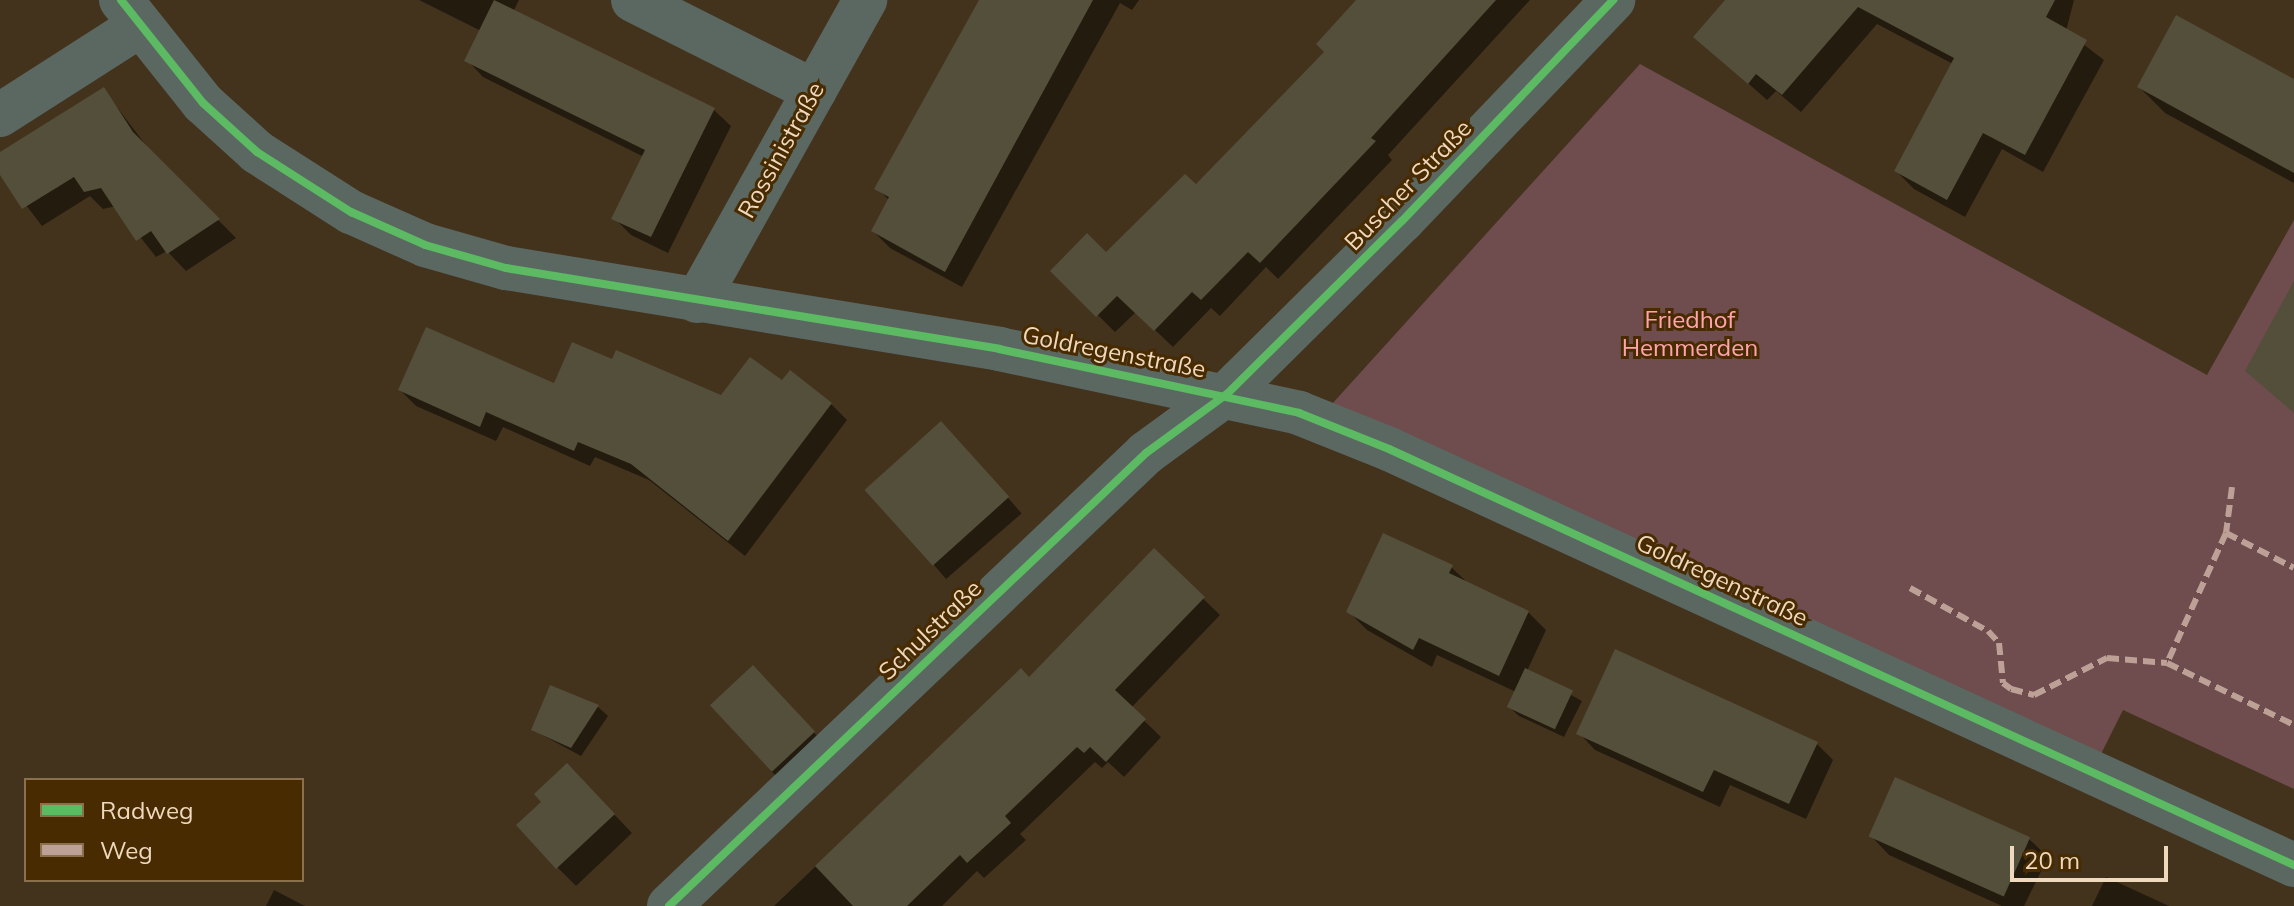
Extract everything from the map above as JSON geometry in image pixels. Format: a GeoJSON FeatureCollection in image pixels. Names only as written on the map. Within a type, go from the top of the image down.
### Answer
{"type":"FeatureCollection","features":[{"type":"Feature","properties":{"kind":"street"},"geometry":{"type":"LineString","coordinates":[[633,0],[814,91]]}},
{"type":"Feature","properties":{"kind":"street","name":"Rossinistraße"},"geometry":{"type":"LineString","coordinates":[[697,301],[865,0]]}},
{"type":"Feature","properties":{"kind":"street","name":"Buscher Straße"},"geometry":{"type":"LineString","coordinates":[[1227,394],[1402,221],[1613,0]]}},
{"type":"Feature","properties":{"kind":"street"},"geometry":{"type":"LineString","coordinates":[[0,115],[130,13]]}},
{"type":"Feature","properties":{"kind":"street","name":"Goldregenstraße"},"geometry":{"type":"LineString","coordinates":[[130,13],[229,129],[287,174],[351,212],[425,245],[506,268],[999,349],[1227,394],[1299,413],[1389,449],[2294,865]]}},
{"type":"Feature","properties":{"kind":"street","name":"Schulstraße"},"geometry":{"type":"LineString","coordinates":[[669,906],[1146,453],[1227,394]]}},
{"type":"Feature","properties":{"kind":"green space","name":"Friedhof Hemmerden"},"geometry":{"type":"Polygon","coordinates":[[[1640,64],[2207,375],[2294,220],[2294,789],[2123,710],[2101,754],[1332,404],[1640,64]]]}},
{"type":"Feature","properties":{"kind":"building"},"geometry":{"type":"Polygon","coordinates":[[[494,0],[715,108],[651,237],[611,219],[645,150],[464,61],[494,0]]]}},
{"type":"Feature","properties":{"kind":"building"},"geometry":{"type":"Polygon","coordinates":[[[979,0],[1093,0],[945,272],[871,231],[889,197],[874,189],[979,0]]]}},
{"type":"Feature","properties":{"kind":"building"},"geometry":{"type":"Polygon","coordinates":[[[1356,0],[1496,0],[1371,138],[1376,141],[1260,263],[1248,252],[1201,300],[1192,292],[1154,331],[1117,296],[1096,317],[1050,271],[1087,233],[1106,252],[1185,174],[1196,184],[1324,52],[1316,44],[1356,0]]]}},
{"type":"Feature","properties":{"kind":"building"},"geometry":{"type":"Polygon","coordinates":[[[1725,0],[2055,0],[2046,17],[2087,40],[2025,155],[1983,133],[1947,200],[1894,171],[1954,58],[1858,7],[1782,95],[1756,74],[1748,84],[1693,37],[1725,0]]]}},
{"type":"Feature","properties":{"kind":"building"},"geometry":{"type":"Polygon","coordinates":[[[2176,15],[2294,79],[2294,173],[2137,87],[2176,15]]]}},
{"type":"Feature","properties":{"kind":"building"},"geometry":{"type":"Polygon","coordinates":[[[104,87],[133,132],[220,219],[167,254],[151,231],[136,241],[101,188],[84,192],[74,177],[22,209],[0,175],[0,152],[104,87]]]}},
{"type":"Feature","properties":{"kind":"building"},"geometry":{"type":"Polygon","coordinates":[[[2294,281],[2294,413],[2245,371],[2294,281]]]}},
{"type":"Feature","properties":{"kind":"building"},"geometry":{"type":"Polygon","coordinates":[[[426,327],[554,383],[572,342],[612,359],[616,350],[721,395],[750,357],[782,380],[790,370],[832,403],[728,541],[631,464],[578,442],[574,451],[486,412],[480,427],[398,390],[426,327]]]}},
{"type":"Feature","properties":{"kind":"building"},"geometry":{"type":"Polygon","coordinates":[[[941,421],[1009,497],[933,566],[864,490],[941,421]]]}},
{"type":"Feature","properties":{"kind":"building"},"geometry":{"type":"Polygon","coordinates":[[[1383,533],[1453,565],[1449,573],[1529,611],[1499,676],[1419,638],[1413,650],[1346,612],[1383,533]]]}},
{"type":"Feature","properties":{"kind":"building"},"geometry":{"type":"Polygon","coordinates":[[[1154,548],[1205,597],[1115,690],[1146,719],[1106,762],[1090,747],[1084,753],[1077,747],[1005,816],[1011,823],[967,863],[960,855],[907,906],[853,906],[815,866],[1021,668],[1029,677],[1154,548]]]}},
{"type":"Feature","properties":{"kind":"building"},"geometry":{"type":"Polygon","coordinates":[[[1615,649],[1818,742],[1789,804],[1714,770],[1703,792],[1576,734],[1615,649]]]}},
{"type":"Feature","properties":{"kind":"building"},"geometry":{"type":"Polygon","coordinates":[[[753,665],[815,732],[772,772],[710,705],[753,665]]]}},
{"type":"Feature","properties":{"kind":"building"},"geometry":{"type":"Polygon","coordinates":[[[1525,668],[1573,690],[1555,729],[1507,707],[1525,668]]]}},
{"type":"Feature","properties":{"kind":"building"},"geometry":{"type":"Polygon","coordinates":[[[550,685],[599,705],[571,748],[531,730],[550,685]]]}},
{"type":"Feature","properties":{"kind":"building"},"geometry":{"type":"Polygon","coordinates":[[[567,763],[615,814],[556,869],[516,825],[541,802],[534,794],[567,763]]]}},
{"type":"Feature","properties":{"kind":"building"},"geometry":{"type":"Polygon","coordinates":[[[1895,777],[2030,837],[2004,897],[1869,836],[1895,777]]]}},
{"type":"Feature","properties":{"kind":"marked path"},"geometry":{"type":"LineString","coordinates":[[2232,487],[2226,533],[2167,663],[2294,725]]}},
{"type":"Feature","properties":{"kind":"marked path"},"geometry":{"type":"LineString","coordinates":[[2226,533],[2294,568]]}},
{"type":"Feature","properties":{"kind":"marked path"},"geometry":{"type":"LineString","coordinates":[[1910,588],[1988,631],[1999,643],[2003,683],[2011,689],[2034,695],[2107,658],[2167,663]]}},
{"type":"Feature","properties":{"kind":"cycle path"},"geometry":{"type":"LineString","coordinates":[[121,0],[203,103],[257,152],[351,212],[425,245],[506,268],[999,349],[1299,413],[1389,449],[2294,865]]}},
{"type":"Feature","properties":{"kind":"cycle path"},"geometry":{"type":"LineString","coordinates":[[669,906],[1146,453],[1227,394],[1402,221],[1613,0]]}}]}
